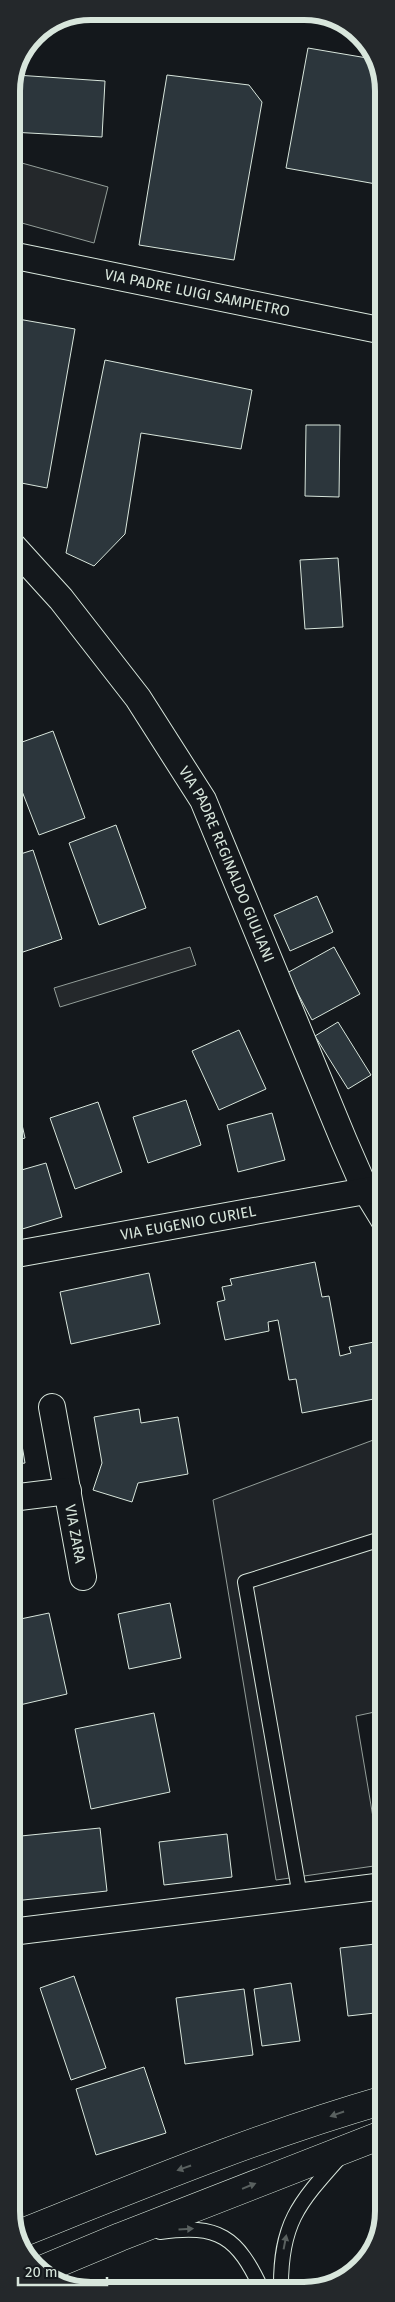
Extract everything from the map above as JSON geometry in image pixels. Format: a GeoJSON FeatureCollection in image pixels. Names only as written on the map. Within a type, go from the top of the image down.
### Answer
{"type":"FeatureCollection","features":[{"type":"Feature","properties":{"kind":"main road"},"geometry":{"type":"LineString","coordinates":[[23,2232],[170,2173],[350,2109],[375,2102]]}},
{"type":"Feature","properties":{"kind":"main road"},"geometry":{"type":"LineString","coordinates":[[48,2267],[120,2237],[375,2137]]}},
{"type":"Feature","properties":{"kind":"street","name":"VIA PADRE LUIGI SAMPIETRO"},"geometry":{"type":"LineString","coordinates":[[20,257],[375,329]]}},
{"type":"Feature","properties":{"kind":"street","name":"VIA PADRE REGINALDO GIULIANI"},"geometry":{"type":"LineString","coordinates":[[20,554],[61,599],[138,698],[203,800],[374,1188]]}},
{"type":"Feature","properties":{"kind":"street","name":"VIA EUGENIO CURIEL"},"geometry":{"type":"LineString","coordinates":[[20,1253],[356,1193],[374,1188]]}},
{"type":"Feature","properties":{"kind":"street","name":"VIA ZARA"},"geometry":{"type":"LineString","coordinates":[[52,1407],[83,1577]]}},
{"type":"Feature","properties":{"kind":"street","name":"VIA ZARA"},"geometry":{"type":"LineString","coordinates":[[20,1497],[68,1491]]}},
{"type":"Feature","properties":{"kind":"street"},"geometry":{"type":"LineString","coordinates":[[20,1931],[375,1887]]}},
{"type":"Feature","properties":{"kind":"lane"},"geometry":{"type":"LineString","coordinates":[[300,1896],[245,1582],[375,1541]]}},
{"type":"Feature","properties":{"kind":"lane"},"geometry":{"type":"LineString","coordinates":[[282,2282],[281,2265],[288,2231],[300,2203],[350,2146]]}},
{"type":"Feature","properties":{"kind":"lane"},"geometry":{"type":"LineString","coordinates":[[120,2237],[190,2228],[214,2232],[232,2242],[258,2282]]}},
{"type":"Feature","properties":{"kind":"shaded area"},"geometry":{"type":"Polygon","coordinates":[[[20,163],[108,187],[94,243],[20,222],[20,163]]]}},
{"type":"Feature","properties":{"kind":"shaded area"},"geometry":{"type":"Polygon","coordinates":[[[190,947],[196,965],[60,1007],[54,988],[190,947]]]}},
{"type":"Feature","properties":{"kind":"shaded area"},"geometry":{"type":"Polygon","coordinates":[[[375,1439],[375,1712],[356,1716],[375,1829],[375,1866],[276,1880],[213,1500],[375,1439]]]}},
{"type":"Feature","properties":{"kind":"building"},"geometry":{"type":"Polygon","coordinates":[[[308,48],[366,58],[370,64],[375,86],[375,184],[286,168],[308,48]]]}},
{"type":"Feature","properties":{"kind":"building"},"geometry":{"type":"Polygon","coordinates":[[[22,75],[105,81],[102,137],[20,132],[22,75]]]}},
{"type":"Feature","properties":{"kind":"building"},"geometry":{"type":"Polygon","coordinates":[[[167,75],[249,85],[262,102],[234,260],[139,245],[167,75]]]}},
{"type":"Feature","properties":{"kind":"building"},"geometry":{"type":"Polygon","coordinates":[[[20,319],[75,329],[47,488],[20,483],[20,319]]]}},
{"type":"Feature","properties":{"kind":"building"},"geometry":{"type":"Polygon","coordinates":[[[105,360],[252,390],[241,449],[141,433],[125,534],[94,566],[66,553],[105,360]]]}},
{"type":"Feature","properties":{"kind":"building"},"geometry":{"type":"Polygon","coordinates":[[[306,425],[340,425],[339,497],[305,496],[306,425]]]}},
{"type":"Feature","properties":{"kind":"building"},"geometry":{"type":"Polygon","coordinates":[[[338,558],[343,627],[305,629],[300,560],[338,558]]]}},
{"type":"Feature","properties":{"kind":"building"},"geometry":{"type":"Polygon","coordinates":[[[53,731],[85,818],[39,835],[20,786],[20,743],[53,731]]]}},
{"type":"Feature","properties":{"kind":"building"},"geometry":{"type":"Polygon","coordinates":[[[116,825],[146,908],[99,925],[69,843],[116,825]]]}},
{"type":"Feature","properties":{"kind":"building"},"geometry":{"type":"Polygon","coordinates":[[[33,850],[62,939],[20,953],[20,854],[33,850]]]}},
{"type":"Feature","properties":{"kind":"building"},"geometry":{"type":"Polygon","coordinates":[[[317,896],[333,932],[290,951],[274,915],[317,896]]]}},
{"type":"Feature","properties":{"kind":"building"},"geometry":{"type":"Polygon","coordinates":[[[334,947],[360,994],[312,1020],[287,973],[334,947]]]}},
{"type":"Feature","properties":{"kind":"building"},"geometry":{"type":"Polygon","coordinates":[[[338,1022],[371,1075],[348,1089],[315,1036],[338,1022]]]}},
{"type":"Feature","properties":{"kind":"building"},"geometry":{"type":"Polygon","coordinates":[[[239,1030],[266,1089],[219,1110],[192,1051],[239,1030]]]}},
{"type":"Feature","properties":{"kind":"building"},"geometry":{"type":"Polygon","coordinates":[[[186,1100],[201,1145],[148,1163],[133,1117],[186,1100]]]}},
{"type":"Feature","properties":{"kind":"building"},"geometry":{"type":"Polygon","coordinates":[[[98,1102],[122,1172],[75,1189],[50,1118],[98,1102]]]}},
{"type":"Feature","properties":{"kind":"building"},"geometry":{"type":"Polygon","coordinates":[[[272,1113],[285,1160],[238,1172],[227,1125],[272,1113]]]}},
{"type":"Feature","properties":{"kind":"building"},"geometry":{"type":"Polygon","coordinates":[[[20,1116],[25,1138],[20,1139],[20,1116]]]}},
{"type":"Feature","properties":{"kind":"building"},"geometry":{"type":"Polygon","coordinates":[[[46,1163],[62,1217],[20,1230],[20,1170],[46,1163]]]}},
{"type":"Feature","properties":{"kind":"building"},"geometry":{"type":"Polygon","coordinates":[[[315,1262],[322,1297],[329,1296],[340,1356],[351,1353],[349,1347],[375,1342],[375,1399],[302,1413],[296,1379],[289,1380],[278,1320],[268,1322],[269,1331],[225,1340],[217,1302],[225,1300],[222,1287],[232,1285],[230,1279],[315,1262]]]}},
{"type":"Feature","properties":{"kind":"building"},"geometry":{"type":"Polygon","coordinates":[[[149,1273],[160,1324],[71,1344],[60,1292],[149,1273]]]}},
{"type":"Feature","properties":{"kind":"building"},"geometry":{"type":"Polygon","coordinates":[[[139,1409],[141,1423],[178,1417],[188,1474],[138,1483],[132,1502],[93,1490],[102,1463],[94,1417],[139,1409]]]}},
{"type":"Feature","properties":{"kind":"building"},"geometry":{"type":"Polygon","coordinates":[[[20,1434],[25,1463],[20,1464],[20,1434]]]}},
{"type":"Feature","properties":{"kind":"building"},"geometry":{"type":"Polygon","coordinates":[[[170,1603],[181,1658],[129,1669],[118,1614],[170,1603]]]}},
{"type":"Feature","properties":{"kind":"building"},"geometry":{"type":"Polygon","coordinates":[[[49,1613],[67,1694],[20,1705],[20,1619],[49,1613]]]}},
{"type":"Feature","properties":{"kind":"building"},"geometry":{"type":"Polygon","coordinates":[[[154,1713],[170,1792],[91,1809],[75,1729],[154,1713]]]}},
{"type":"Feature","properties":{"kind":"building"},"geometry":{"type":"Polygon","coordinates":[[[100,1828],[107,1891],[20,1900],[20,1836],[100,1828]]]}},
{"type":"Feature","properties":{"kind":"building"},"geometry":{"type":"Polygon","coordinates":[[[227,1834],[232,1877],[164,1885],[159,1842],[227,1834]]]}},
{"type":"Feature","properties":{"kind":"building"},"geometry":{"type":"Polygon","coordinates":[[[375,1944],[375,2013],[348,2016],[340,1948],[375,1944]]]}},
{"type":"Feature","properties":{"kind":"building"},"geometry":{"type":"Polygon","coordinates":[[[74,1976],[106,2068],[71,2080],[40,1988],[74,1976]]]}},
{"type":"Feature","properties":{"kind":"building"},"geometry":{"type":"Polygon","coordinates":[[[291,1983],[300,2041],[262,2046],[254,1989],[291,1983]]]}},
{"type":"Feature","properties":{"kind":"building"},"geometry":{"type":"Polygon","coordinates":[[[244,1989],[253,2055],[185,2064],[176,1998],[244,1989]]]}},
{"type":"Feature","properties":{"kind":"building"},"geometry":{"type":"Polygon","coordinates":[[[144,2067],[166,2133],[96,2155],[76,2089],[144,2067]]]}}]}
